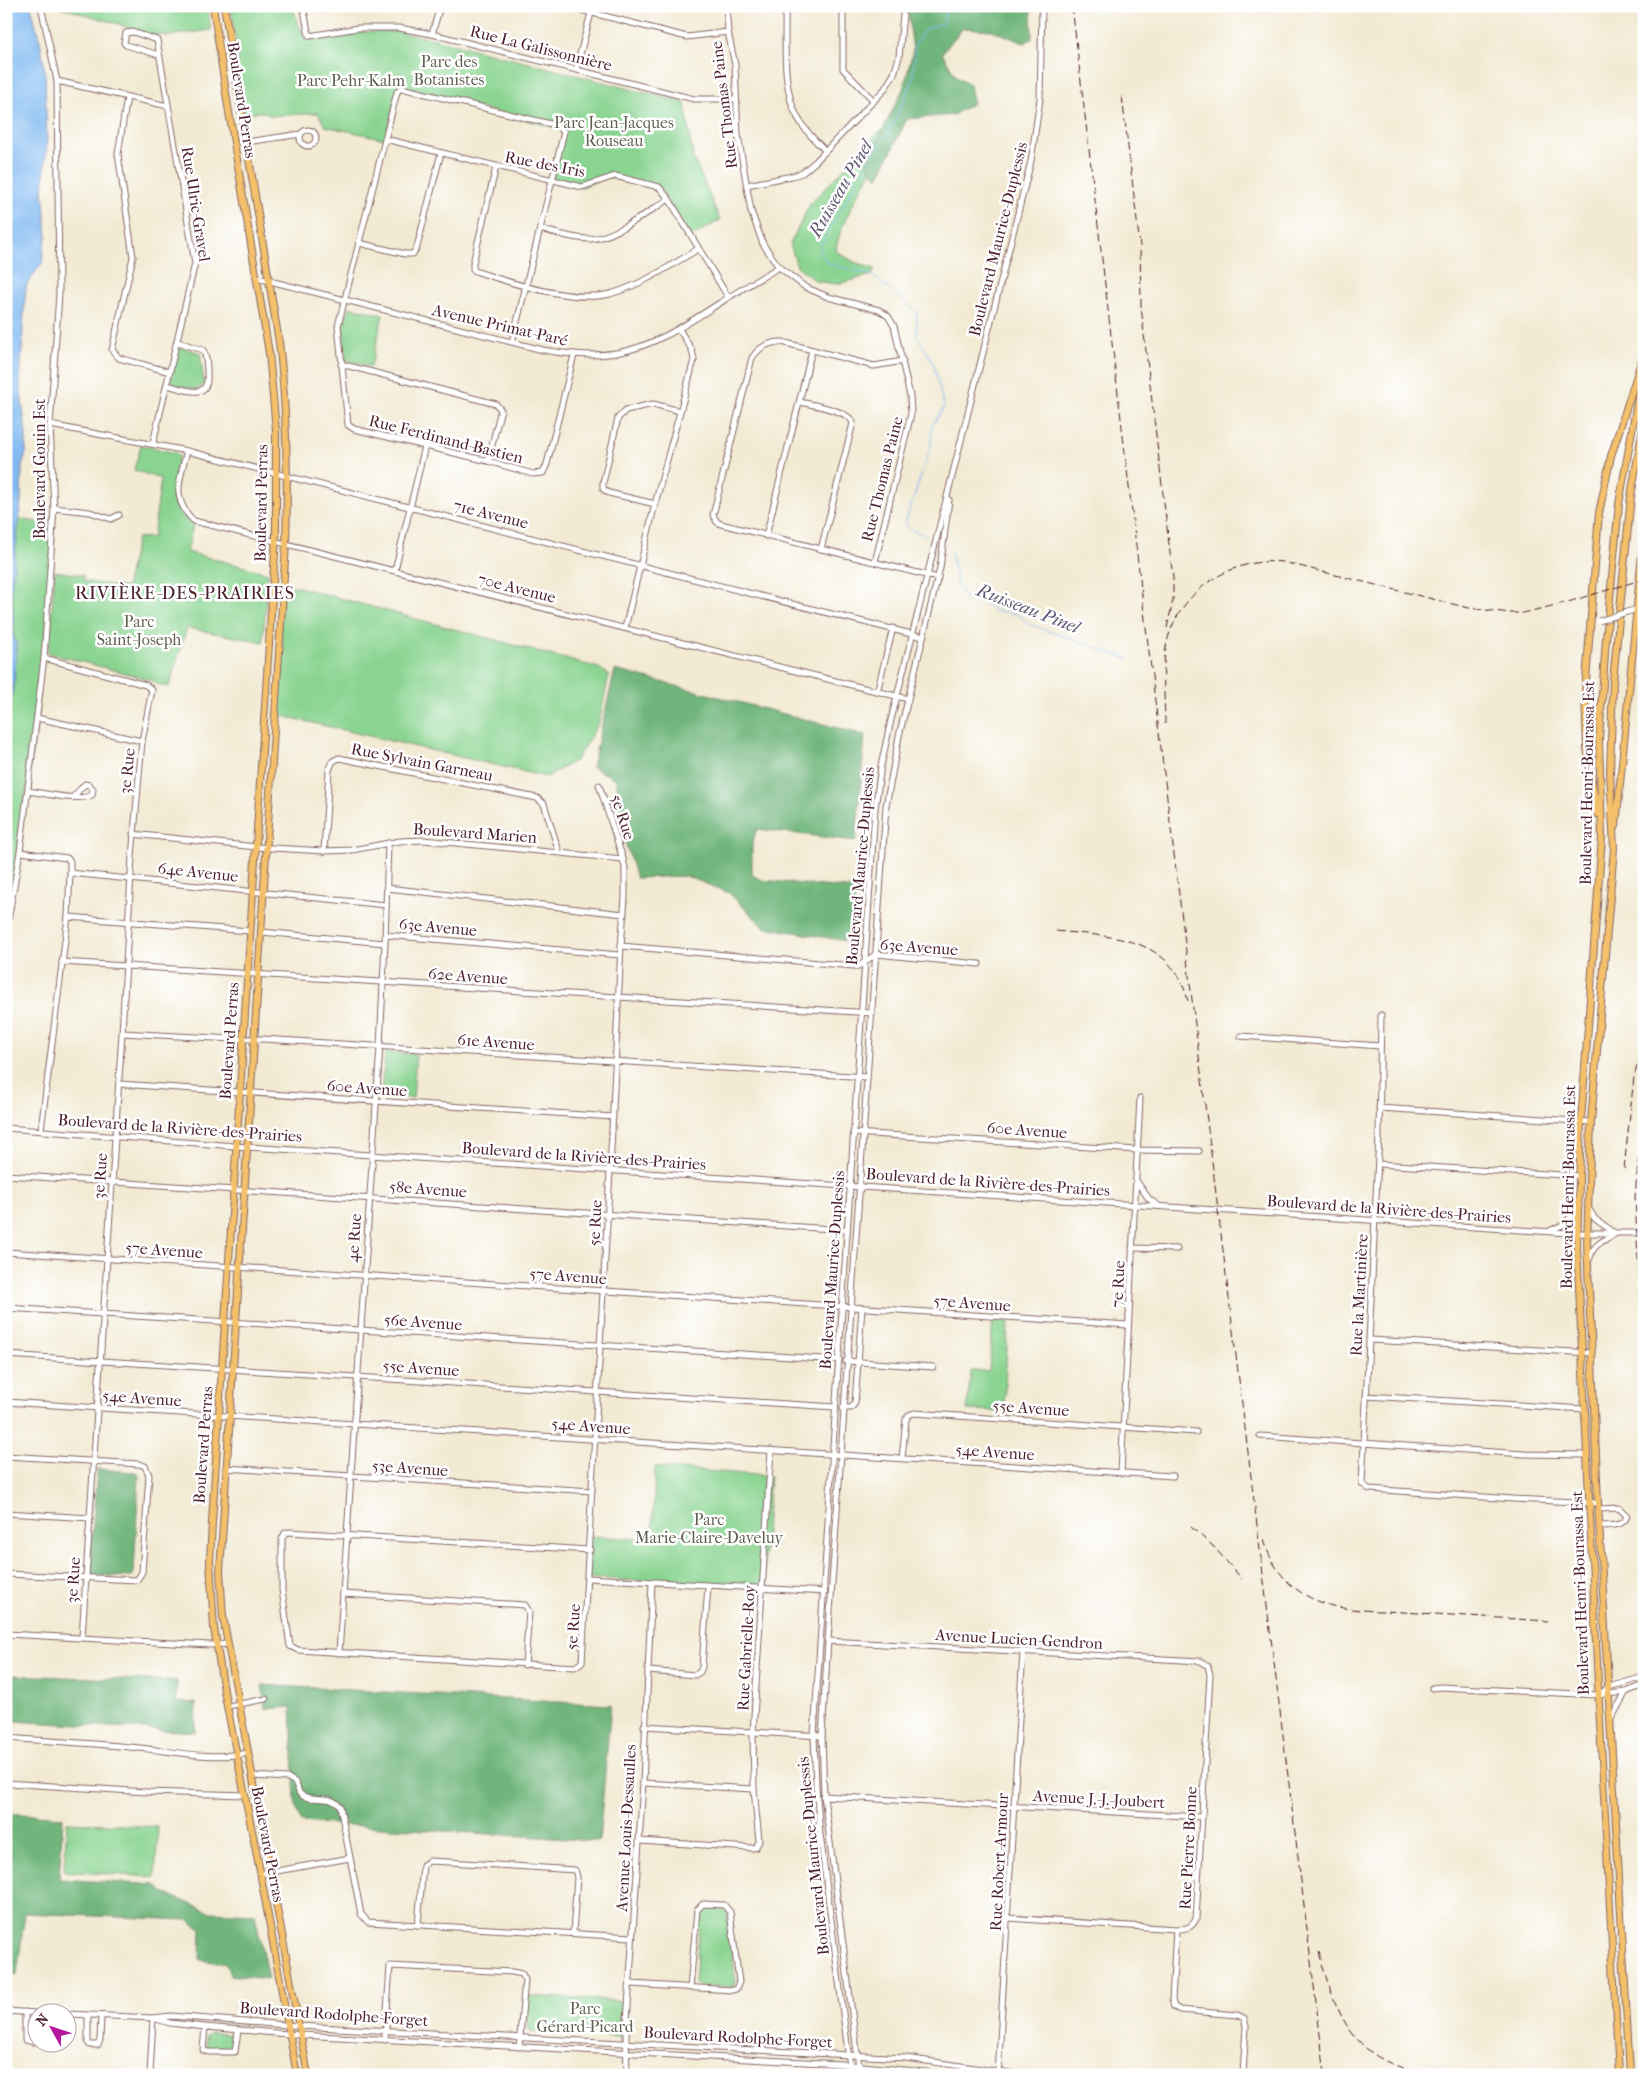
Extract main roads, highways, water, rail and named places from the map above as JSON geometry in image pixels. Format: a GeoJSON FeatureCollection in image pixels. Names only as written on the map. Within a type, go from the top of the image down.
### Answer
{"type":"FeatureCollection","features":[{"type":"Feature","properties":{"kind":"main road","name":"Boulevard Perras"},"geometry":{"type":"LineString","coordinates":[[213,6],[227,100],[258,278],[273,394],[277,473],[276,542],[224,1322],[210,1562],[212,1610],[217,1645],[297,2075]]}},
{"type":"Feature","properties":{"kind":"main road","name":"Boulevard Perras"},"geometry":{"type":"LineString","coordinates":[[224,6],[284,384],[288,476],[286,544],[220,1558],[223,1617],[308,2075]]}},
{"type":"Feature","properties":{"kind":"main road"},"geometry":{"type":"LineString","coordinates":[[1602,837],[1593,788],[1585,720],[1585,675],[1603,488],[1619,428],[1644,353]]}},
{"type":"Feature","properties":{"kind":"main road","name":"Boulevard Henri-Bourassa Est"},"geometry":{"type":"LineString","coordinates":[[1630,2075],[1611,1719],[1605,1693],[1587,1455],[1578,1233],[1581,1121],[1602,837],[1600,739],[1606,639],[1619,504],[1644,363]]}},
{"type":"Feature","properties":{"kind":"main road","name":"Boulevard Henri-Bourassa Est"},"geometry":{"type":"LineString","coordinates":[[1620,2075],[1605,1693],[1601,1526],[1587,1280],[1587,1234],[1591,1122],[1614,848],[1610,772],[1613,681],[1631,496],[1644,422]]}},
{"type":"Feature","properties":{"kind":"main road"},"geometry":{"type":"LineString","coordinates":[[1614,848],[1640,608],[1644,533]]}},
{"type":"Feature","properties":{"kind":"main road"},"geometry":{"type":"LineString","coordinates":[[274,1947],[284,1944]]}},
{"type":"Feature","properties":{"kind":"water"},"geometry":{"type":"Polygon","coordinates":[[[6,6],[31,6],[41,45],[45,73],[47,142],[43,190],[47,237],[42,263],[27,284],[25,296],[20,382],[26,435],[26,453],[22,466],[21,502],[11,590],[14,621],[13,636],[17,645],[14,684],[6,725],[6,6]]]}},
{"type":"Feature","properties":{"kind":"waterway","name":"Ruisseau Pinel"},"geometry":{"type":"LineString","coordinates":[[927,536],[909,529],[905,524],[931,445],[932,426],[944,407],[933,362],[917,336],[917,312],[872,275],[827,263],[819,248],[870,159],[892,127],[913,80],[915,44],[925,29],[943,23],[948,6]]}},
{"type":"Feature","properties":{"kind":"waterway","name":"Ruisseau Pinel"},"geometry":{"type":"LineString","coordinates":[[951,552],[957,584],[965,598],[982,602],[995,611],[1017,614],[1031,625],[1129,659]]}},
{"type":"Feature","properties":{"kind":"railway"},"geometry":{"type":"LineString","coordinates":[[1072,6],[1139,571],[1325,2075]]}},
{"type":"Feature","properties":{"kind":"railway"},"geometry":{"type":"LineString","coordinates":[[1122,96],[1140,246],[1141,305],[1144,334],[1173,578],[1173,600],[1167,628]]}},
{"type":"Feature","properties":{"kind":"railway"},"geometry":{"type":"LineString","coordinates":[[1165,724],[1164,679],[1166,646],[1176,618],[1186,603],[1213,579],[1247,565],[1283,562],[1469,608],[1510,613],[1523,613],[1568,602],[1644,579]]}},
{"type":"Feature","properties":{"kind":"railway"},"geometry":{"type":"LineString","coordinates":[[1056,931],[1118,938],[1154,951],[1168,963],[1180,979],[1188,1001]]}},
{"type":"Feature","properties":{"kind":"railway"},"geometry":{"type":"LineString","coordinates":[[1624,1169],[1634,1077],[1644,1041]]}},
{"type":"Feature","properties":{"kind":"railway"},"geometry":{"type":"LineString","coordinates":[[1644,1097],[1635,1197],[1644,1382]]}},
{"type":"Feature","properties":{"kind":"railway"},"geometry":{"type":"LineString","coordinates":[[1191,1527],[1214,1547],[1242,1579]]}},
{"type":"Feature","properties":{"kind":"railway"},"geometry":{"type":"LineString","coordinates":[[1264,1539],[1271,1558],[1281,1575],[1296,1589],[1323,1603],[1357,1610],[1548,1621]]}},
{"type":"Feature","properties":{"kind":"railway"},"geometry":{"type":"LineString","coordinates":[[1319,1952],[1335,2001],[1345,2022],[1357,2039],[1372,2053],[1391,2064],[1414,2071],[1442,2074]]}},
{"type":"Feature","properties":{"kind":"district","name":"RIVIÈRE-DES-PRAIRIES"},"geometry":{"type":"Point","coordinates":[185,593]}},
{"type":"Feature","properties":{"kind":"park label","name":"Parc des Botanistes"},"geometry":{"type":"Point","coordinates":[449,70]}},
{"type":"Feature","properties":{"kind":"park label","name":"Parc Pehr-Kalm"},"geometry":{"type":"Point","coordinates":[351,80]}},
{"type":"Feature","properties":{"kind":"park label","name":"Parc Jean-Jacques Rouseau"},"geometry":{"type":"Point","coordinates":[614,131]}},
{"type":"Feature","properties":{"kind":"park label","name":"Parc Saint-Joseph"},"geometry":{"type":"Point","coordinates":[139,630]}},
{"type":"Feature","properties":{"kind":"park label","name":"Parc Marie-Claire-Daveluy"},"geometry":{"type":"Point","coordinates":[709,1528]}},
{"type":"Feature","properties":{"kind":"park label","name":"Parc Gérard-Picard"},"geometry":{"type":"Point","coordinates":[585,2017]}}]}
